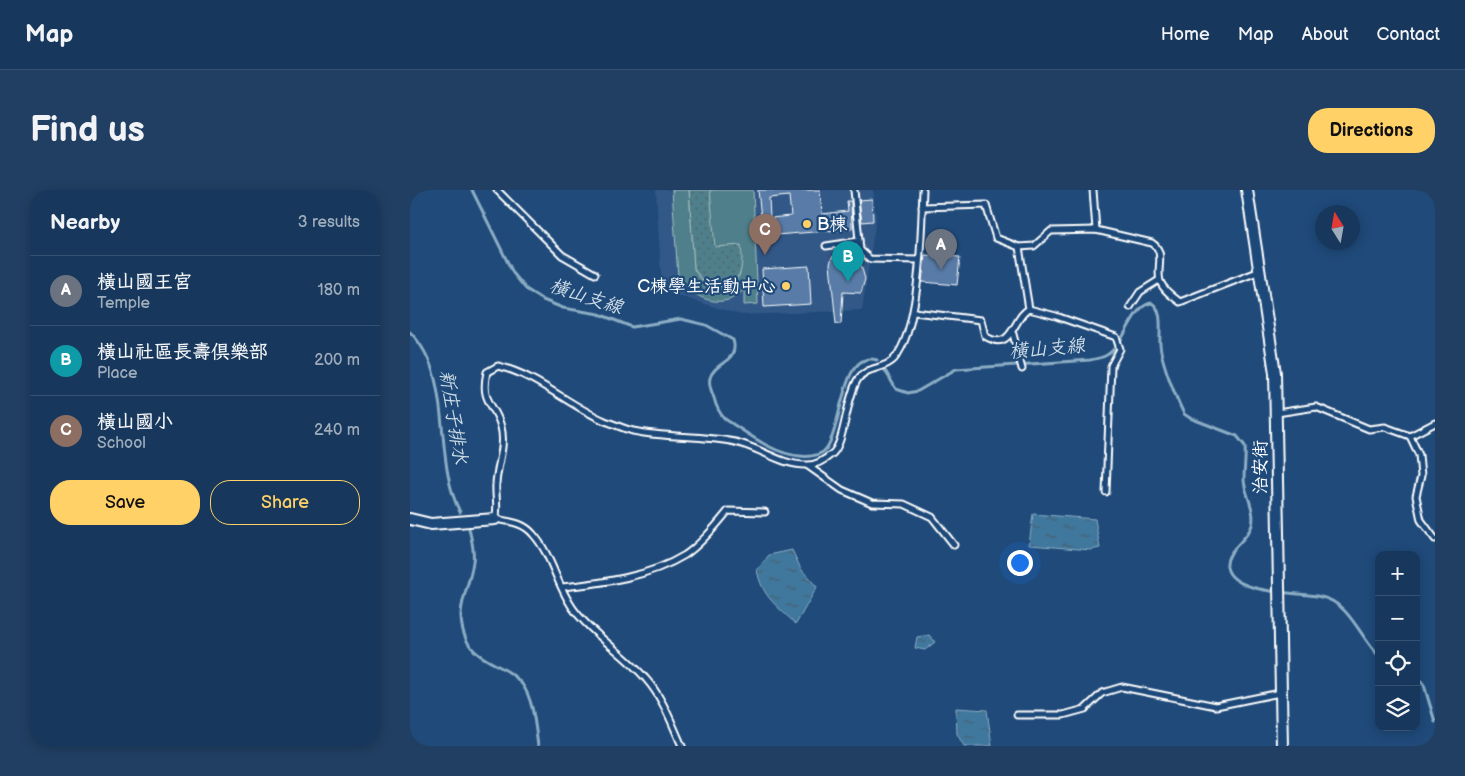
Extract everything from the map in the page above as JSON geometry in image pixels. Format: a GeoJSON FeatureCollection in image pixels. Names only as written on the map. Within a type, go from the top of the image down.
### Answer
{"type":"FeatureCollection","features":[{"type":"Feature","properties":{"kind":"street","name":"治安街"},"geometry":{"type":"LineString","coordinates":[[1247,190],[1274,373],[1277,413],[1278,589],[1282,746]]}},
{"type":"Feature","properties":{"kind":"street"},"geometry":{"type":"LineString","coordinates":[[410,519],[432,524],[495,519]]}},
{"type":"Feature","properties":{"kind":"lane"},"geometry":{"type":"LineString","coordinates":[[497,190],[562,256],[595,274]]}},
{"type":"Feature","properties":{"kind":"lane"},"geometry":{"type":"LineString","coordinates":[[854,190],[860,250],[870,259],[918,260]]}},
{"type":"Feature","properties":{"kind":"lane"},"geometry":{"type":"LineString","coordinates":[[682,746],[662,703],[647,679],[587,624],[574,609],[542,546],[532,533],[521,524],[495,519],[496,485],[503,440],[501,425],[489,404],[484,386],[487,372],[498,366],[515,370],[603,420],[632,431],[703,436],[737,442],[791,464],[808,466],[821,461],[834,452],[842,430],[847,405],[858,380],[863,373],[894,359],[914,312],[923,190]]}},
{"type":"Feature","properties":{"kind":"lane"},"geometry":{"type":"LineString","coordinates":[[1093,190],[1096,230]]}},
{"type":"Feature","properties":{"kind":"lane"},"geometry":{"type":"LineString","coordinates":[[922,207],[986,205],[996,238],[1018,247],[1034,246],[1052,231],[1096,230],[1152,243],[1157,246],[1160,252],[1160,280],[1166,290],[1180,302],[1260,271]]}},
{"type":"Feature","properties":{"kind":"lane"},"geometry":{"type":"LineString","coordinates":[[826,246],[859,241]]}},
{"type":"Feature","properties":{"kind":"lane"},"geometry":{"type":"LineString","coordinates":[[1018,247],[1029,309]]}},
{"type":"Feature","properties":{"kind":"lane"},"geometry":{"type":"LineString","coordinates":[[1130,307],[1140,292],[1160,280]]}},
{"type":"Feature","properties":{"kind":"lane"},"geometry":{"type":"LineString","coordinates":[[1022,369],[1013,334],[1020,317],[1029,309]]}},
{"type":"Feature","properties":{"kind":"lane"},"geometry":{"type":"LineString","coordinates":[[1029,309],[1056,316],[1116,337],[1120,349],[1111,366],[1106,492]]}},
{"type":"Feature","properties":{"kind":"lane"},"geometry":{"type":"LineString","coordinates":[[914,312],[981,320],[985,336],[991,339],[1003,339],[1013,334]]}},
{"type":"Feature","properties":{"kind":"lane"},"geometry":{"type":"LineString","coordinates":[[1277,413],[1316,407],[1369,429],[1385,427],[1410,436],[1419,455],[1420,476],[1416,496],[1422,520],[1435,539]]}},
{"type":"Feature","properties":{"kind":"lane"},"geometry":{"type":"LineString","coordinates":[[1410,436],[1435,423]]}},
{"type":"Feature","properties":{"kind":"lane"},"geometry":{"type":"LineString","coordinates":[[808,466],[842,490],[872,503],[904,504],[932,517],[954,545]]}},
{"type":"Feature","properties":{"kind":"lane"},"geometry":{"type":"LineString","coordinates":[[562,587],[590,584],[650,572],[686,554],[715,527],[728,511],[765,512]]}},
{"type":"Feature","properties":{"kind":"lane"},"geometry":{"type":"LineString","coordinates":[[1017,715],[1063,714],[1085,709],[1102,693],[1122,687],[1216,706],[1280,693]]}},
{"type":"Feature","properties":{"kind":"shaded area"},"geometry":{"type":"Polygon","coordinates":[[[656,190],[873,190],[876,219],[862,310],[741,315],[662,291],[656,190]]]}},
{"type":"Feature","properties":{"kind":"green space"},"geometry":{"type":"Polygon","coordinates":[[[672,190],[689,190],[694,269],[706,283],[719,287],[731,284],[739,276],[742,264],[741,245],[715,247],[710,190],[753,190],[758,304],[744,305],[744,290],[731,299],[723,301],[708,300],[694,293],[678,277],[672,190]]]}},
{"type":"Feature","properties":{"kind":"green space"},"geometry":{"type":"Polygon","coordinates":[[[689,190],[711,190],[738,237],[744,257],[738,276],[731,282],[722,285],[712,284],[703,279],[694,269],[689,190]]]}},
{"type":"Feature","properties":{"kind":"water"},"geometry":{"type":"Polygon","coordinates":[[[1033,514],[1095,519],[1100,548],[1091,550],[1029,545],[1033,514]]]}},
{"type":"Feature","properties":{"kind":"water"},"geometry":{"type":"Polygon","coordinates":[[[792,550],[801,569],[817,587],[796,624],[771,600],[759,579],[757,570],[769,555],[792,550]]]}},
{"type":"Feature","properties":{"kind":"water"},"geometry":{"type":"Polygon","coordinates":[[[929,635],[935,642],[925,650],[915,648],[917,637],[929,635]]]}},
{"type":"Feature","properties":{"kind":"water"},"geometry":{"type":"Polygon","coordinates":[[[956,708],[987,710],[992,746],[964,746],[957,734],[956,708]]]}},
{"type":"Feature","properties":{"kind":"building"},"geometry":{"type":"Polygon","coordinates":[[[758,190],[820,190],[822,214],[848,211],[847,201],[851,201],[852,229],[763,236],[758,190]],[[789,196],[769,198],[770,218],[791,216],[789,196]]]}},
{"type":"Feature","properties":{"kind":"building"},"geometry":{"type":"Polygon","coordinates":[[[872,199],[873,221],[862,222],[859,200],[872,199]]]}},
{"type":"Feature","properties":{"kind":"building"},"geometry":{"type":"Polygon","coordinates":[[[840,255],[851,256],[861,265],[865,279],[861,293],[843,292],[841,324],[836,324],[830,264],[832,257],[840,255]]]}},
{"type":"Feature","properties":{"kind":"building"},"geometry":{"type":"Polygon","coordinates":[[[925,255],[960,257],[957,285],[922,282],[925,255]]]}},
{"type":"Feature","properties":{"kind":"building","name":"C棟學生活動中心"},"geometry":{"type":"Polygon","coordinates":[[[809,266],[811,304],[764,307],[762,269],[809,266]]]}},
{"type":"Feature","properties":{"kind":"waterway","name":"橫山支線"},"geometry":{"type":"LineString","coordinates":[[472,190],[513,273],[526,289],[543,300],[563,308],[599,314],[632,327],[681,319],[706,325],[733,340],[733,353],[716,368],[710,378],[710,386],[717,407],[725,419],[770,447],[790,454],[806,456],[823,452],[830,443],[848,380],[855,367],[865,360],[877,360]]}},
{"type":"Feature","properties":{"kind":"waterway","name":"橫山支線"},"geometry":{"type":"LineString","coordinates":[[883,367],[896,389],[908,393],[918,391],[956,369],[1090,360],[1105,356],[1112,351],[1133,318],[1145,305],[1152,303],[1160,316],[1160,344],[1163,360],[1184,414],[1237,436],[1245,446],[1244,480],[1253,519],[1250,530],[1233,550],[1227,561],[1227,567],[1232,576],[1241,583],[1268,591],[1311,595],[1331,600],[1347,613],[1375,652]]}},
{"type":"Feature","properties":{"kind":"waterway","name":"新庄子排水"},"geometry":{"type":"LineString","coordinates":[[410,332],[424,350],[433,372],[438,394],[447,467],[452,491],[460,512]]}},
{"type":"Feature","properties":{"kind":"waterway","name":"新庄子排水"},"geometry":{"type":"LineString","coordinates":[[469,528],[473,558],[461,609],[462,628],[466,639],[477,653],[516,677],[522,684],[532,706],[538,746]]}},
{"type":"Feature","properties":{"kind":"waterway","name":"橫山支線"},"geometry":{"type":"LineString","coordinates":[[1420,680],[1424,685],[1435,722]]}},
{"type":"Feature","properties":{"kind":"place","name":"B棟"},"geometry":{"type":"Point","coordinates":[807,224]}},
{"type":"Feature","properties":{"kind":"place","name":"橫山國小"},"geometry":{"type":"Point","coordinates":[765,255]}},
{"type":"Feature","properties":{"kind":"place","name":"橫山國王宮"},"geometry":{"type":"Point","coordinates":[941,270]}},
{"type":"Feature","properties":{"kind":"place","name":"橫山社區長壽俱樂部"},"geometry":{"type":"Point","coordinates":[848,282]}},
{"type":"Feature","properties":{"kind":"place","name":"C棟學生活動中心"},"geometry":{"type":"Point","coordinates":[786,286]}}]}
